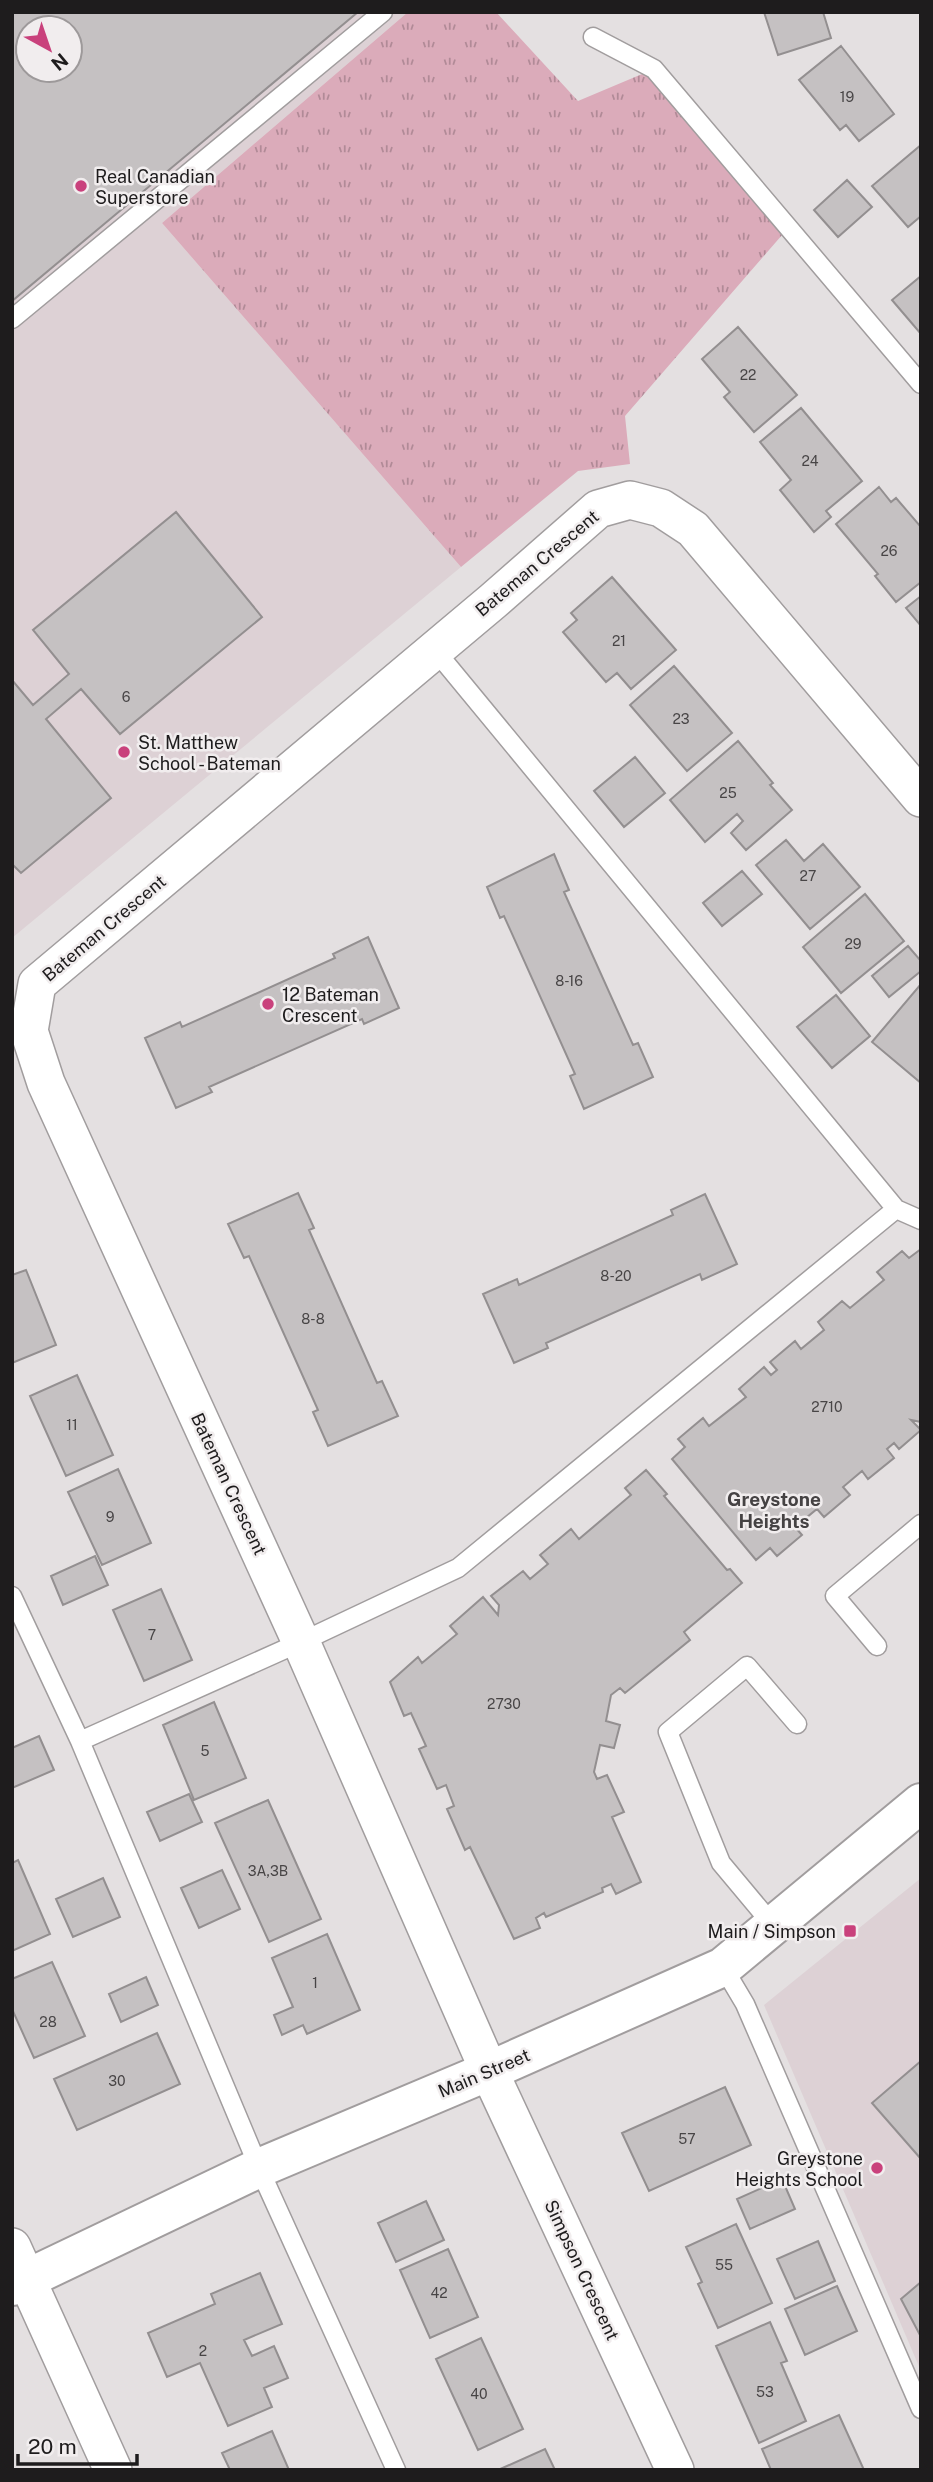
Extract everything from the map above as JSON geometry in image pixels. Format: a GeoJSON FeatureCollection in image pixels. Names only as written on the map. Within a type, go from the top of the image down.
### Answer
{"type":"FeatureCollection","features":[{"type":"Feature","properties":{"kind":"street","name":"Bateman Crescent"},"geometry":{"type":"LineString","coordinates":[[489,2071],[302,1642],[51,1094],[29,1031],[37,984],[598,509],[630,500],[661,508],[693,529],[921,798]]}},
{"type":"Feature","properties":{"kind":"street","name":"Main Street"},"geometry":{"type":"LineString","coordinates":[[17,2271],[489,2071],[723,1966],[921,1803]]}},
{"type":"Feature","properties":{"kind":"street","name":"Simpson Crescent"},"geometry":{"type":"LineString","coordinates":[[489,2071],[675,2470]]}},
{"type":"Feature","properties":{"kind":"street"},"geometry":{"type":"LineString","coordinates":[[17,2271],[113,2470]]}},
{"type":"Feature","properties":{"kind":"lane"},"geometry":{"type":"LineString","coordinates":[[12,319],[383,12]]}},
{"type":"Feature","properties":{"kind":"lane"},"geometry":{"type":"LineString","coordinates":[[593,37],[654,69],[921,384]]}},
{"type":"Feature","properties":{"kind":"lane"},"geometry":{"type":"LineString","coordinates":[[434,649],[896,1209],[921,1220]]}},
{"type":"Feature","properties":{"kind":"lane"},"geometry":{"type":"LineString","coordinates":[[80,1741],[302,1642],[458,1568],[896,1209]]}},
{"type":"Feature","properties":{"kind":"lane"},"geometry":{"type":"LineString","coordinates":[[877,1646],[835,1596],[921,1524]]}},
{"type":"Feature","properties":{"kind":"lane"},"geometry":{"type":"LineString","coordinates":[[12,1596],[80,1741],[259,2168],[396,2470]]}},
{"type":"Feature","properties":{"kind":"lane"},"geometry":{"type":"LineString","coordinates":[[772,1924],[721,1863],[668,1732],[747,1666],[797,1724]]}},
{"type":"Feature","properties":{"kind":"lane"},"geometry":{"type":"LineString","coordinates":[[723,1966],[745,2004],[921,2409]]}},
{"type":"Feature","properties":{"kind":"shaded area","name":"St. Matthew School - Bateman"},"geometry":{"type":"Polygon","coordinates":[[[12,12],[408,12],[162,223],[461,567],[12,938],[12,12]]]}},
{"type":"Feature","properties":{"kind":"shaded area","name":"Greystone Heights School"},"geometry":{"type":"Polygon","coordinates":[[[921,1878],[921,2371],[764,2005],[921,1878]]]}},
{"type":"Feature","properties":{"kind":"green space"},"geometry":{"type":"Polygon","coordinates":[[[408,12],[496,12],[578,101],[654,69],[789,227],[625,416],[630,464],[578,471],[461,567],[162,223],[408,12]]]}},
{"type":"Feature","properties":{"kind":"building","name":"Real Canadian Superstore"},"geometry":{"type":"Polygon","coordinates":[[[12,12],[358,12],[12,301],[12,12]]]}},
{"type":"Feature","properties":{"kind":"building"},"geometry":{"type":"Polygon","coordinates":[[[764,12],[823,12],[831,38],[778,55],[764,12]]]}},
{"type":"Feature","properties":{"kind":"building"},"geometry":{"type":"Polygon","coordinates":[[[841,46],[894,114],[859,141],[846,125],[840,130],[799,80],[841,46]]]}},
{"type":"Feature","properties":{"kind":"building"},"geometry":{"type":"Polygon","coordinates":[[[921,145],[921,216],[908,227],[872,186],[921,145]]]}},
{"type":"Feature","properties":{"kind":"building"},"geometry":{"type":"Polygon","coordinates":[[[847,180],[872,207],[838,237],[814,210],[847,180]]]}},
{"type":"Feature","properties":{"kind":"building"},"geometry":{"type":"Polygon","coordinates":[[[921,276],[921,334],[892,300],[921,276]]]}},
{"type":"Feature","properties":{"kind":"building"},"geometry":{"type":"Polygon","coordinates":[[[738,327],[797,395],[754,432],[724,397],[730,392],[702,359],[738,327]]]}},
{"type":"Feature","properties":{"kind":"building"},"geometry":{"type":"Polygon","coordinates":[[[801,408],[862,481],[826,511],[831,517],[814,532],[780,490],[791,480],[760,442],[801,408]]]}},
{"type":"Feature","properties":{"kind":"building"},"geometry":{"type":"Polygon","coordinates":[[[879,487],[891,502],[896,498],[921,527],[921,582],[896,602],[875,576],[878,574],[836,524],[879,487]]]}},
{"type":"Feature","properties":{"kind":"building"},"geometry":{"type":"Polygon","coordinates":[[[176,512],[262,617],[120,734],[81,689],[46,719],[111,798],[21,873],[12,864],[12,680],[33,705],[69,674],[33,630],[176,512]]]}},
{"type":"Feature","properties":{"kind":"building"},"geometry":{"type":"Polygon","coordinates":[[[612,577],[676,650],[631,689],[617,673],[606,682],[563,632],[577,620],[571,613],[612,577]]]}},
{"type":"Feature","properties":{"kind":"building"},"geometry":{"type":"Polygon","coordinates":[[[921,596],[921,626],[906,608],[921,596]]]}},
{"type":"Feature","properties":{"kind":"building"},"geometry":{"type":"Polygon","coordinates":[[[674,666],[732,733],[687,771],[630,705],[674,666]]]}},
{"type":"Feature","properties":{"kind":"building"},"geometry":{"type":"Polygon","coordinates":[[[738,741],[792,810],[746,850],[731,833],[743,821],[737,814],[705,842],[670,800],[738,741]]]}},
{"type":"Feature","properties":{"kind":"building"},"geometry":{"type":"Polygon","coordinates":[[[635,757],[665,793],[624,827],[594,791],[635,757]]]}},
{"type":"Feature","properties":{"kind":"building"},"geometry":{"type":"Polygon","coordinates":[[[786,840],[804,861],[823,844],[860,887],[810,929],[756,865],[786,840]]]}},
{"type":"Feature","properties":{"kind":"building"},"geometry":{"type":"Polygon","coordinates":[[[554,854],[569,890],[564,892],[633,1045],[638,1043],[653,1077],[584,1109],[570,1076],[575,1074],[504,916],[500,918],[487,887],[554,854]]]}},
{"type":"Feature","properties":{"kind":"building"},"geometry":{"type":"Polygon","coordinates":[[[742,871],[762,894],[722,926],[703,903],[742,871]]]}},
{"type":"Feature","properties":{"kind":"building"},"geometry":{"type":"Polygon","coordinates":[[[865,894],[904,941],[841,993],[803,947],[865,894]]]}},
{"type":"Feature","properties":{"kind":"building"},"geometry":{"type":"Polygon","coordinates":[[[368,937],[399,1008],[364,1024],[362,1019],[209,1087],[212,1092],[176,1108],[145,1038],[180,1022],[182,1027],[335,958],[333,954],[368,937]]]}},
{"type":"Feature","properties":{"kind":"building"},"geometry":{"type":"Polygon","coordinates":[[[908,946],[921,961],[921,971],[889,997],[872,976],[908,946]]]}},
{"type":"Feature","properties":{"kind":"building"},"geometry":{"type":"Polygon","coordinates":[[[921,984],[921,1083],[872,1042],[921,984]]]}},
{"type":"Feature","properties":{"kind":"building"},"geometry":{"type":"Polygon","coordinates":[[[836,995],[870,1036],[832,1068],[797,1027],[836,995]]]}},
{"type":"Feature","properties":{"kind":"building"},"geometry":{"type":"Polygon","coordinates":[[[298,1193],[314,1228],[309,1230],[377,1383],[382,1381],[398,1416],[328,1446],[313,1412],[318,1410],[249,1256],[244,1258],[228,1224],[298,1193]]]}},
{"type":"Feature","properties":{"kind":"building"},"geometry":{"type":"Polygon","coordinates":[[[705,1194],[737,1264],[702,1280],[700,1274],[546,1343],[548,1348],[514,1363],[483,1294],[517,1279],[519,1285],[673,1215],[671,1210],[705,1194]]]}},
{"type":"Feature","properties":{"kind":"building"},"geometry":{"type":"Polygon","coordinates":[[[921,1249],[921,1422],[911,1420],[921,1430],[899,1449],[894,1443],[887,1449],[894,1458],[868,1479],[862,1471],[843,1487],[850,1495],[824,1517],[817,1509],[795,1527],[802,1535],[777,1556],[770,1548],[756,1560],[672,1459],[685,1447],[678,1439],[703,1418],[709,1426],[746,1397],[739,1389],[764,1367],[771,1375],[777,1370],[770,1362],[795,1341],[801,1349],[824,1330],[818,1322],[842,1301],[850,1308],[884,1280],[877,1272],[902,1251],[909,1258],[921,1249]]]}},
{"type":"Feature","properties":{"kind":"building"},"geometry":{"type":"Polygon","coordinates":[[[26,1270],[56,1345],[12,1363],[12,1275],[26,1270]]]}},
{"type":"Feature","properties":{"kind":"building"},"geometry":{"type":"Polygon","coordinates":[[[77,1375],[113,1455],[66,1476],[30,1396],[77,1375]]]}},
{"type":"Feature","properties":{"kind":"building"},"geometry":{"type":"Polygon","coordinates":[[[118,1469],[151,1543],[102,1565],[68,1492],[118,1469]]]}},
{"type":"Feature","properties":{"kind":"building"},"geometry":{"type":"Polygon","coordinates":[[[646,1470],[667,1494],[664,1496],[727,1570],[730,1569],[742,1583],[684,1632],[690,1640],[625,1693],[620,1688],[611,1695],[606,1721],[620,1725],[614,1748],[600,1745],[594,1772],[597,1779],[607,1775],[624,1812],[612,1817],[641,1882],[616,1894],[611,1884],[602,1888],[603,1892],[546,1917],[544,1913],[536,1918],[540,1928],[514,1939],[470,1847],[465,1850],[447,1809],[454,1806],[446,1785],[437,1789],[419,1749],[426,1746],[411,1713],[404,1716],[390,1682],[418,1657],[422,1663],[457,1634],[450,1626],[483,1597],[498,1615],[499,1605],[491,1596],[523,1571],[530,1579],[548,1564],[540,1555],[571,1529],[579,1539],[631,1495],[625,1488],[646,1470]]]}},
{"type":"Feature","properties":{"kind":"building"},"geometry":{"type":"Polygon","coordinates":[[[95,1556],[108,1585],[63,1605],[51,1576],[95,1556]]]}},
{"type":"Feature","properties":{"kind":"building"},"geometry":{"type":"Polygon","coordinates":[[[161,1589],[192,1660],[144,1681],[113,1610],[161,1589]]]}},
{"type":"Feature","properties":{"kind":"building"},"geometry":{"type":"Polygon","coordinates":[[[214,1702],[246,1778],[194,1800],[163,1725],[214,1702]]]}},
{"type":"Feature","properties":{"kind":"building"},"geometry":{"type":"Polygon","coordinates":[[[39,1736],[54,1770],[12,1788],[12,1748],[39,1736]]]}},
{"type":"Feature","properties":{"kind":"building"},"geometry":{"type":"Polygon","coordinates":[[[189,1794],[202,1822],[160,1841],[147,1812],[189,1794]]]}},
{"type":"Feature","properties":{"kind":"building"},"geometry":{"type":"Polygon","coordinates":[[[268,1800],[321,1919],[269,1942],[215,1823],[268,1800]]]}},
{"type":"Feature","properties":{"kind":"building"},"geometry":{"type":"Polygon","coordinates":[[[18,1860],[50,1934],[12,1951],[12,1863],[18,1860]]]}},
{"type":"Feature","properties":{"kind":"building"},"geometry":{"type":"Polygon","coordinates":[[[222,1870],[240,1909],[199,1928],[181,1888],[222,1870]]]}},
{"type":"Feature","properties":{"kind":"building"},"geometry":{"type":"Polygon","coordinates":[[[103,1878],[120,1917],[73,1937],[56,1899],[103,1878]]]}},
{"type":"Feature","properties":{"kind":"building"},"geometry":{"type":"Polygon","coordinates":[[[327,1934],[360,2010],[307,2034],[303,2025],[282,2035],[274,2015],[293,2007],[272,1958],[327,1934]]]}},
{"type":"Feature","properties":{"kind":"building"},"geometry":{"type":"Polygon","coordinates":[[[52,1962],[85,2036],[34,2058],[12,2009],[12,1979],[52,1962]]]}},
{"type":"Feature","properties":{"kind":"building"},"geometry":{"type":"Polygon","coordinates":[[[146,1977],[158,2005],[121,2022],[109,1994],[146,1977]]]}},
{"type":"Feature","properties":{"kind":"building"},"geometry":{"type":"Polygon","coordinates":[[[157,2033],[180,2084],[77,2130],[54,2079],[157,2033]]]}},
{"type":"Feature","properties":{"kind":"building","name":"Greystone Heights School"},"geometry":{"type":"Polygon","coordinates":[[[921,2061],[921,2159],[872,2103],[921,2061]]]}},
{"type":"Feature","properties":{"kind":"building"},"geometry":{"type":"Polygon","coordinates":[[[725,2087],[751,2145],[649,2191],[622,2133],[725,2087]]]}},
{"type":"Feature","properties":{"kind":"building"},"geometry":{"type":"Polygon","coordinates":[[[782,2179],[795,2209],[750,2229],[737,2199],[782,2179]]]}},
{"type":"Feature","properties":{"kind":"building"},"geometry":{"type":"Polygon","coordinates":[[[426,2201],[444,2240],[396,2262],[378,2223],[426,2201]]]}},
{"type":"Feature","properties":{"kind":"building"},"geometry":{"type":"Polygon","coordinates":[[[736,2224],[772,2303],[718,2328],[698,2284],[702,2282],[686,2247],[736,2224]]]}},
{"type":"Feature","properties":{"kind":"building"},"geometry":{"type":"Polygon","coordinates":[[[818,2241],[835,2281],[795,2299],[777,2259],[818,2241]]]}},
{"type":"Feature","properties":{"kind":"building"},"geometry":{"type":"Polygon","coordinates":[[[448,2249],[478,2317],[430,2338],[400,2270],[448,2249]]]}},
{"type":"Feature","properties":{"kind":"building"},"geometry":{"type":"Polygon","coordinates":[[[260,2273],[282,2324],[244,2340],[252,2356],[274,2346],[288,2378],[264,2388],[272,2407],[228,2426],[200,2363],[167,2377],[148,2333],[215,2304],[211,2294],[260,2273]]]}},
{"type":"Feature","properties":{"kind":"building"},"geometry":{"type":"Polygon","coordinates":[[[921,2282],[921,2337],[901,2299],[921,2282]]]}},
{"type":"Feature","properties":{"kind":"building"},"geometry":{"type":"Polygon","coordinates":[[[837,2286],[857,2331],[805,2355],[785,2309],[837,2286]]]}},
{"type":"Feature","properties":{"kind":"building"},"geometry":{"type":"Polygon","coordinates":[[[770,2322],[787,2361],[781,2363],[806,2421],[759,2443],[716,2346],[770,2322]]]}},
{"type":"Feature","properties":{"kind":"building"},"geometry":{"type":"Polygon","coordinates":[[[481,2338],[523,2429],[478,2450],[436,2359],[481,2338]]]}},
{"type":"Feature","properties":{"kind":"building"},"geometry":{"type":"Polygon","coordinates":[[[839,2415],[864,2470],[771,2470],[762,2449],[839,2415]]]}},
{"type":"Feature","properties":{"kind":"building"},"geometry":{"type":"Polygon","coordinates":[[[272,2431],[289,2470],[230,2470],[222,2453],[272,2431]]]}},
{"type":"Feature","properties":{"kind":"building"},"geometry":{"type":"Polygon","coordinates":[[[545,2449],[555,2470],[498,2470],[545,2449]]]}},
{"type":"Feature","properties":{"kind":"place","name":"Real Canadian Superstore"},"geometry":{"type":"Point","coordinates":[81,186]}},
{"type":"Feature","properties":{"kind":"place","name":"St. Matthew School - Bateman"},"geometry":{"type":"Point","coordinates":[124,752]}},
{"type":"Feature","properties":{"kind":"place","name":"12 Bateman Crescent"},"geometry":{"type":"Point","coordinates":[268,1004]}},
{"type":"Feature","properties":{"kind":"place","name":"Main / Simpson"},"geometry":{"type":"Point","coordinates":[850,1931]}},
{"type":"Feature","properties":{"kind":"place","name":"Greystone Heights School"},"geometry":{"type":"Point","coordinates":[877,2168]}},
{"type":"Feature","properties":{"kind":"district","name":"Greystone Heights"},"geometry":{"type":"Point","coordinates":[774,1510]}}]}
